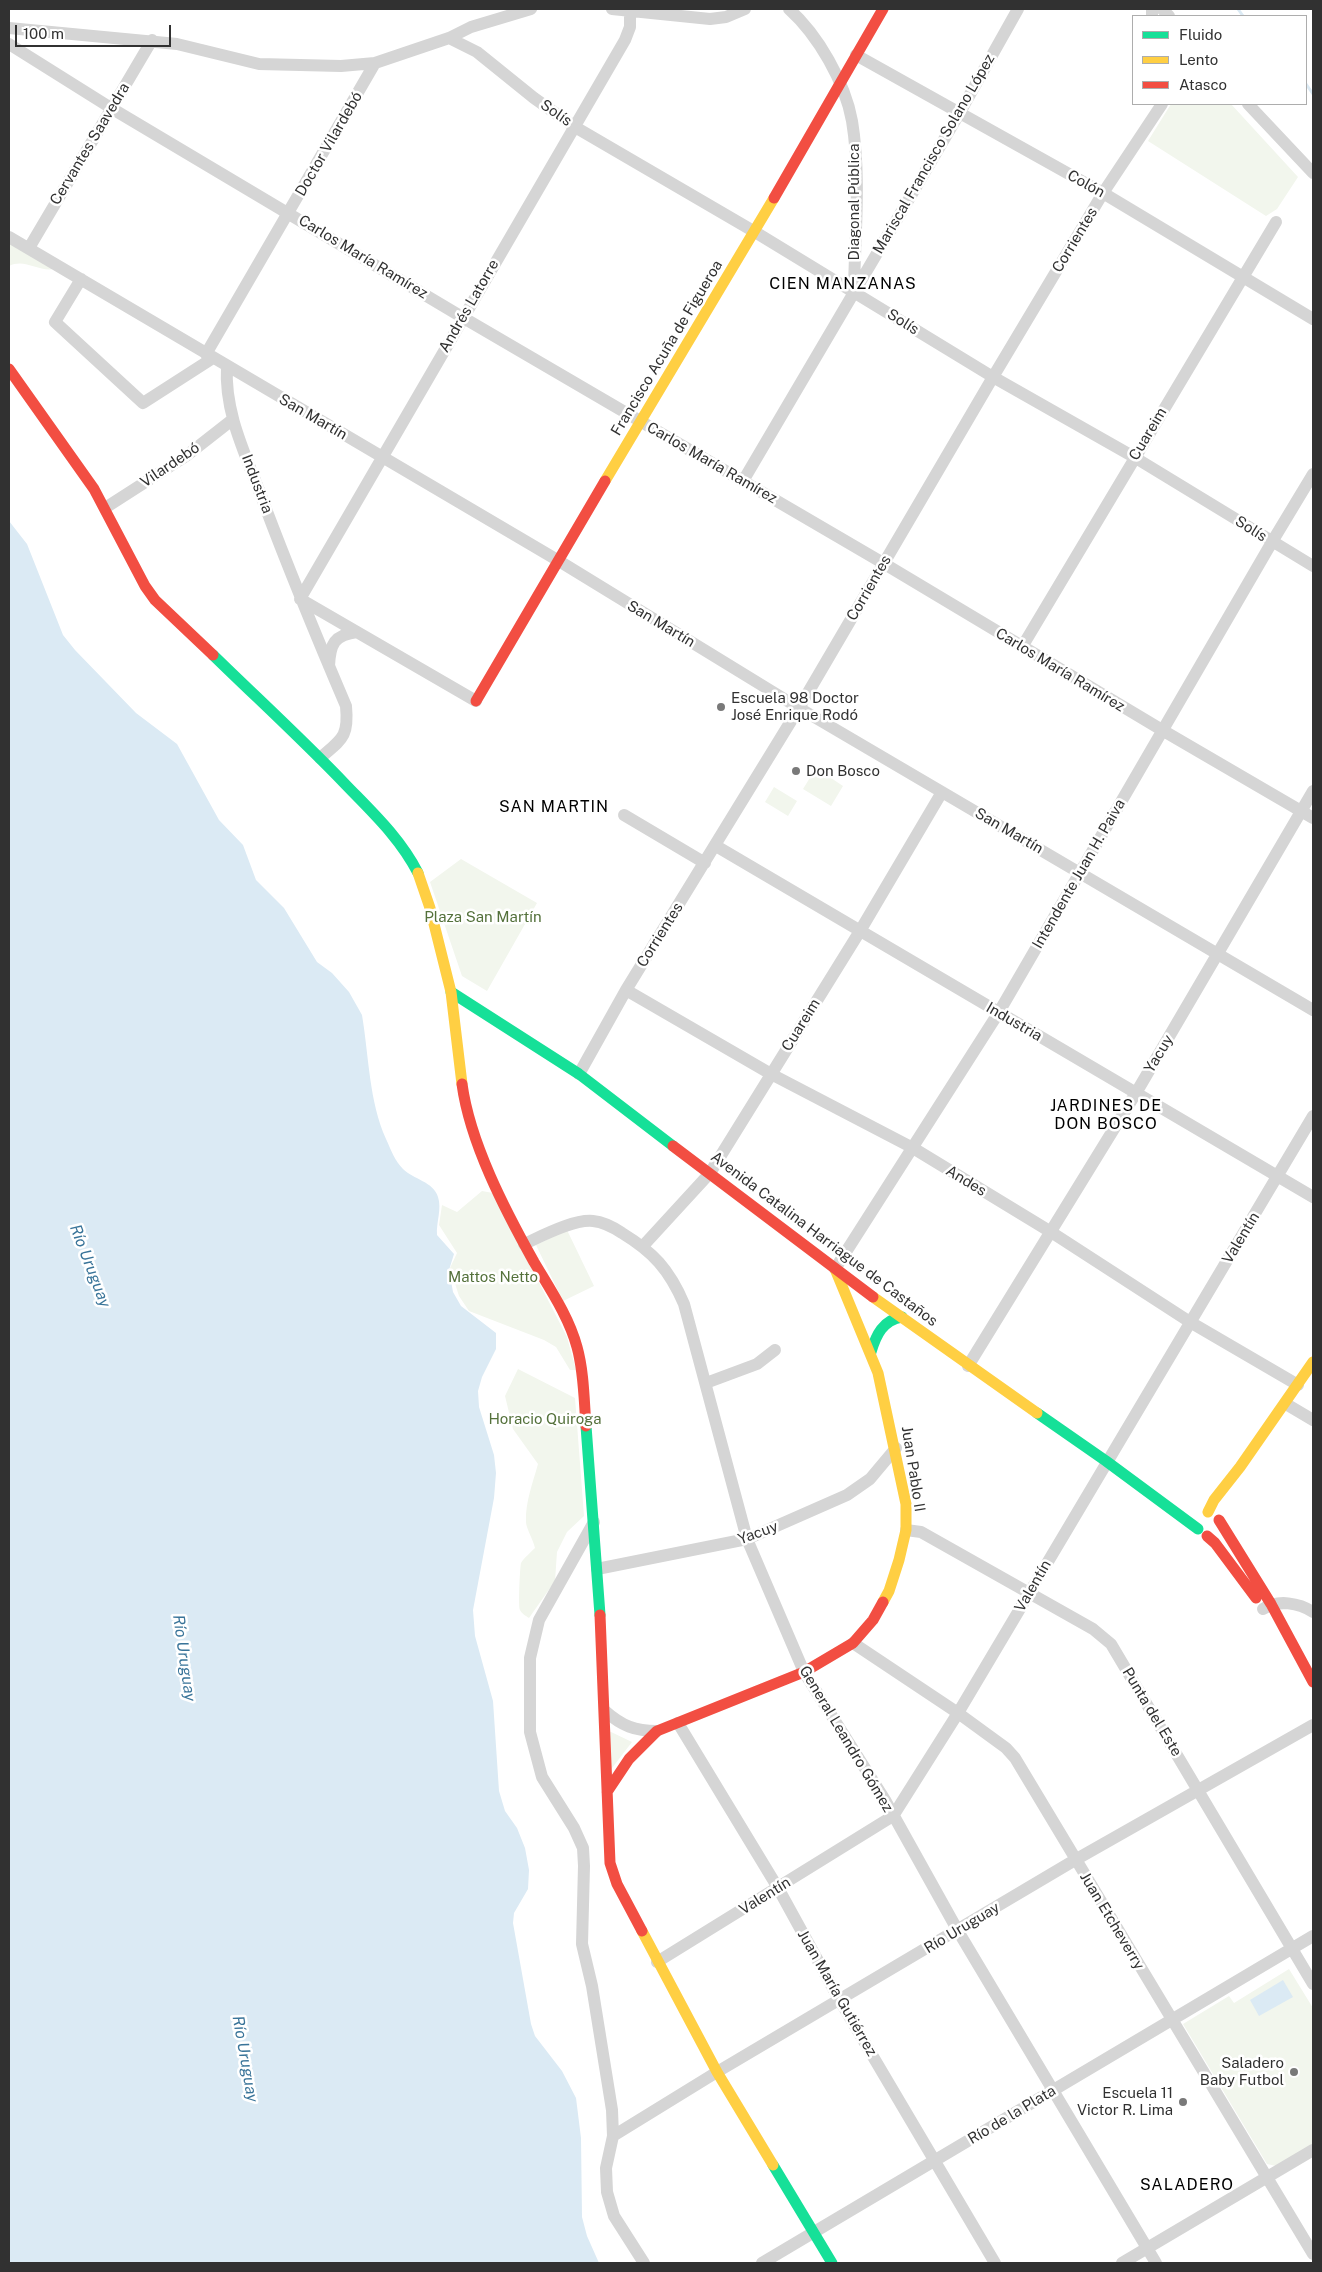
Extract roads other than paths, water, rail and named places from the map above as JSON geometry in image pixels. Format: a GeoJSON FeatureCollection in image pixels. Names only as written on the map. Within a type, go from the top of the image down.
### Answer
{"type":"FeatureCollection","features":[{"type":"Feature","properties":{"kind":"street"},"geometry":{"type":"LineString","coordinates":[[9,28],[152,40],[259,64],[299,66],[375,63],[448,38],[470,28],[531,9]]}},
{"type":"Feature","properties":{"kind":"street"},"geometry":{"type":"LineString","coordinates":[[612,9],[710,19],[726,17],[745,9]]}},
{"type":"Feature","properties":{"kind":"street","name":"Diagonal Pública"},"geometry":{"type":"LineString","coordinates":[[789,9],[804,22],[822,47],[839,84],[852,120],[856,162],[854,292]]}},
{"type":"Feature","properties":{"kind":"street","name":"Francisco Acuña de Figueroa"},"geometry":{"type":"LineString","coordinates":[[476,701],[640,421],[755,232],[883,9]]}},
{"type":"Feature","properties":{"kind":"street","name":"Mariscal Francisco Solano López"},"geometry":{"type":"LineString","coordinates":[[743,481],[959,114],[1018,9]]}},
{"type":"Feature","properties":{"kind":"street","name":"Andrés Latorre"},"geometry":{"type":"LineString","coordinates":[[300,598],[625,40],[630,27],[630,12]]}},
{"type":"Feature","properties":{"kind":"street","name":"Solís"},"geometry":{"type":"LineString","coordinates":[[448,38],[478,52],[534,98],[576,127],[755,232],[993,377],[1134,457],[1313,566]]}},
{"type":"Feature","properties":{"kind":"street","name":"Cervantes Saavedra"},"geometry":{"type":"LineString","coordinates":[[29,248],[152,40]]}},
{"type":"Feature","properties":{"kind":"street","name":"Carlos María Ramírez"},"geometry":{"type":"LineString","coordinates":[[9,44],[112,108],[462,317],[883,563],[1313,818]]}},
{"type":"Feature","properties":{"kind":"street","name":"Colón"},"geometry":{"type":"LineString","coordinates":[[856,55],[1103,193],[1313,319]]}},
{"type":"Feature","properties":{"kind":"street","name":"Doctor Vilardebó"},"geometry":{"type":"LineString","coordinates":[[210,356],[375,63]]}},
{"type":"Feature","properties":{"kind":"street"},"geometry":{"type":"LineString","coordinates":[[1249,105],[1313,173]]}},
{"type":"Feature","properties":{"kind":"street","name":"Corrientes"},"geometry":{"type":"LineString","coordinates":[[578,1074],[626,990],[799,708],[1103,193],[1159,106]]}},
{"type":"Feature","properties":{"kind":"street","name":"Cuareim"},"geometry":{"type":"LineString","coordinates":[[1022,647],[1276,222]]}},
{"type":"Feature","properties":{"kind":"street","name":"San Martín"},"geometry":{"type":"LineString","coordinates":[[9,237],[559,561],[799,708],[1313,1010]]}},
{"type":"Feature","properties":{"kind":"street"},"geometry":{"type":"LineString","coordinates":[[81,279],[55,322],[143,403],[210,356]]}},
{"type":"Feature","properties":{"kind":"street","name":"Industria"},"geometry":{"type":"LineString","coordinates":[[227,366],[226,386],[232,420],[300,598],[346,706],[348,725],[342,740],[320,758]]}},
{"type":"Feature","properties":{"kind":"street"},"geometry":{"type":"LineString","coordinates":[[9,369],[94,489],[145,586],[155,600],[320,758],[391,831],[410,856],[422,882],[451,992],[463,1089],[469,1120],[480,1150],[524,1244],[564,1316],[576,1346],[582,1375],[598,1569],[610,1863],[617,1884],[717,2072],[832,2263]]}},
{"type":"Feature","properties":{"kind":"street","name":"Vilardebó"},"geometry":{"type":"LineString","coordinates":[[105,508],[186,456],[232,420]]}},
{"type":"Feature","properties":{"kind":"street","name":"Intendente Juan H. Paiva"},"geometry":{"type":"LineString","coordinates":[[834,1269],[913,1148],[998,1012],[1081,874],[1162,730],[1313,474]]}},
{"type":"Feature","properties":{"kind":"street"},"geometry":{"type":"LineString","coordinates":[[300,598],[476,701]]}},
{"type":"Feature","properties":{"kind":"street"},"geometry":{"type":"LineString","coordinates":[[329,666],[330,653],[334,641],[345,633],[357,632]]}},
{"type":"Feature","properties":{"kind":"street","name":"Yacuy"},"geometry":{"type":"LineString","coordinates":[[968,1366],[1136,1093],[1313,791]]}},
{"type":"Feature","properties":{"kind":"street","name":"Cuareim"},"geometry":{"type":"LineString","coordinates":[[643,1246],[710,1173],[860,931],[942,792]]}},
{"type":"Feature","properties":{"kind":"street"},"geometry":{"type":"LineString","coordinates":[[624,815],[705,863]]}},
{"type":"Feature","properties":{"kind":"street","name":"Industria"},"geometry":{"type":"LineString","coordinates":[[716,846],[1313,1197]]}},
{"type":"Feature","properties":{"kind":"street","name":"Andes"},"geometry":{"type":"LineString","coordinates":[[626,990],[772,1074],[913,1148],[1051,1232],[1190,1322],[1298,1385]]}},
{"type":"Feature","properties":{"kind":"street","name":"Avenida Catalina Harriague de Castaños"},"geometry":{"type":"LineString","coordinates":[[451,992],[578,1074],[834,1269],[968,1366],[1177,1512],[1202,1532],[1267,1606]]}},
{"type":"Feature","properties":{"kind":"street","name":"Valentín"},"geometry":{"type":"LineString","coordinates":[[657,1962],[893,1816],[1030,1593],[1106,1461],[1313,1116]]}},
{"type":"Feature","properties":{"kind":"street","name":"General Leandro Gómez"},"geometry":{"type":"LineString","coordinates":[[524,1244],[577,1223],[592,1221],[607,1224],[643,1246],[660,1262],[675,1282],[684,1304],[747,1540],[804,1672],[885,1800],[958,1931],[1156,2263]]}},
{"type":"Feature","properties":{"kind":"street","name":"Juan Pablo II"},"geometry":{"type":"LineString","coordinates":[[606,1794],[618,1772],[657,1731],[804,1672],[854,1643],[873,1620],[889,1591],[906,1530],[906,1504],[896,1448],[878,1373],[834,1269]]}},
{"type":"Feature","properties":{"kind":"street"},"geometry":{"type":"LineString","coordinates":[[870,1352],[876,1337],[886,1324],[896,1317],[902,1317]]}},
{"type":"Feature","properties":{"kind":"street"},"geometry":{"type":"LineString","coordinates":[[706,1383],[757,1364],[775,1350]]}},
{"type":"Feature","properties":{"kind":"street"},"geometry":{"type":"LineString","coordinates":[[1212,1516],[1197,1522],[1202,1532],[1218,1531],[1212,1516],[1214,1500],[1286,1404],[1313,1362]]}},
{"type":"Feature","properties":{"kind":"street"},"geometry":{"type":"LineString","coordinates":[[1286,1404],[1313,1420]]}},
{"type":"Feature","properties":{"kind":"street","name":"Yacuy"},"geometry":{"type":"LineString","coordinates":[[598,1569],[747,1540],[847,1495],[870,1478],[896,1448]]}},
{"type":"Feature","properties":{"kind":"street"},"geometry":{"type":"LineString","coordinates":[[1177,1512],[1190,1517],[1212,1516]]}},
{"type":"Feature","properties":{"kind":"street","name":"Avenida Catalina Harriague de Castaños"},"geometry":{"type":"LineString","coordinates":[[1212,1516],[1313,1684]]}},
{"type":"Feature","properties":{"kind":"street"},"geometry":{"type":"LineString","coordinates":[[594,1522],[539,1620],[530,1658],[530,1732],[542,1777],[574,1828],[582,1848],[584,1866],[582,1944],[592,1986],[612,2110],[613,2136],[606,2168],[607,2192],[614,2216],[644,2263]]}},
{"type":"Feature","properties":{"kind":"street","name":"Punta del Este"},"geometry":{"type":"LineString","coordinates":[[906,1530],[921,1532],[1093,1629],[1111,1644],[1313,1984]]}},
{"type":"Feature","properties":{"kind":"street"},"geometry":{"type":"LineString","coordinates":[[1267,1606],[1291,1603],[1305,1607],[1313,1612]]}},
{"type":"Feature","properties":{"kind":"street","name":"Juan Etcheverry"},"geometry":{"type":"LineString","coordinates":[[854,1643],[958,1712],[1006,1748],[1015,1758],[1268,2176],[1313,2254]]}},
{"type":"Feature","properties":{"kind":"street"},"geometry":{"type":"LineString","coordinates":[[605,1711],[619,1723],[630,1728],[657,1731]]}},
{"type":"Feature","properties":{"kind":"street","name":"Juan María Gutiérrez"},"geometry":{"type":"LineString","coordinates":[[678,1724],[778,1888],[839,2000],[995,2263]]}},
{"type":"Feature","properties":{"kind":"street","name":"Río Uruguay"},"geometry":{"type":"LineString","coordinates":[[613,2136],[717,2072],[1075,1860],[1313,1725]]}},
{"type":"Feature","properties":{"kind":"street","name":"Río de la Plata"},"geometry":{"type":"LineString","coordinates":[[762,2263],[1313,1936]]}},
{"type":"Feature","properties":{"kind":"street"},"geometry":{"type":"LineString","coordinates":[[1122,2263],[1313,2150]]}},
{"type":"Feature","properties":{"kind":"water"},"geometry":{"type":"Polygon","coordinates":[[[9,521],[27,544],[63,635],[136,713],[177,744],[219,820],[243,845],[256,880],[284,908],[317,962],[332,973],[349,992],[362,1015],[376,1110],[386,1139],[400,1166],[428,1184],[436,1192],[439,1202],[437,1235],[454,1254],[449,1270],[453,1292],[461,1306],[496,1333],[496,1349],[482,1377],[478,1391],[479,1407],[494,1455],[496,1473],[494,1498],[473,1610],[475,1636],[493,1701],[499,1791],[505,1811],[517,1828],[525,1848],[529,1870],[528,1889],[514,1913],[513,1923],[531,2024],[535,2036],[562,2071],[576,2098],[581,2138],[582,2217],[587,2236],[599,2263],[9,2263],[9,521]]]}},
{"type":"Feature","properties":{"kind":"water"},"geometry":{"type":"Polygon","coordinates":[[[1283,1980],[1293,1997],[1259,2016],[1250,2000],[1283,1980]]]}},
{"type":"Feature","properties":{"kind":"waterway"},"geometry":{"type":"LineString","coordinates":[[1238,9],[1242,15]]}},
{"type":"Feature","properties":{"kind":"waterway"},"geometry":{"type":"LineString","coordinates":[[1307,85],[1313,94]]}},
{"type":"Feature","properties":{"kind":"place","name":"Escuela 98 Doctor José Enrique Rodó"},"geometry":{"type":"Point","coordinates":[721,707]}},
{"type":"Feature","properties":{"kind":"place","name":"Don Bosco"},"geometry":{"type":"Point","coordinates":[796,771]}},
{"type":"Feature","properties":{"kind":"place","name":"Saladero Baby Futbol"},"geometry":{"type":"Point","coordinates":[1294,2072]}},
{"type":"Feature","properties":{"kind":"place","name":"Escuela 11 Victor R. Lima"},"geometry":{"type":"Point","coordinates":[1183,2102]}},
{"type":"Feature","properties":{"kind":"district","name":"CIEN MANZANAS"},"geometry":{"type":"Point","coordinates":[843,284]}},
{"type":"Feature","properties":{"kind":"district","name":"SAN MARTIN"},"geometry":{"type":"Point","coordinates":[554,807]}},
{"type":"Feature","properties":{"kind":"district","name":"JARDINES DE DON BOSCO"},"geometry":{"type":"Point","coordinates":[1106,1115]}},
{"type":"Feature","properties":{"kind":"district","name":"SALADERO"},"geometry":{"type":"Point","coordinates":[1187,2185]}},
{"type":"Feature","properties":{"kind":"park label","name":"Plaza San Martín"},"geometry":{"type":"Point","coordinates":[483,917]}},
{"type":"Feature","properties":{"kind":"park label","name":"Mattos Netto"},"geometry":{"type":"Point","coordinates":[493,1277]}},
{"type":"Feature","properties":{"kind":"park label","name":"Horacio Quiroga"},"geometry":{"type":"Point","coordinates":[545,1419]}}]}
